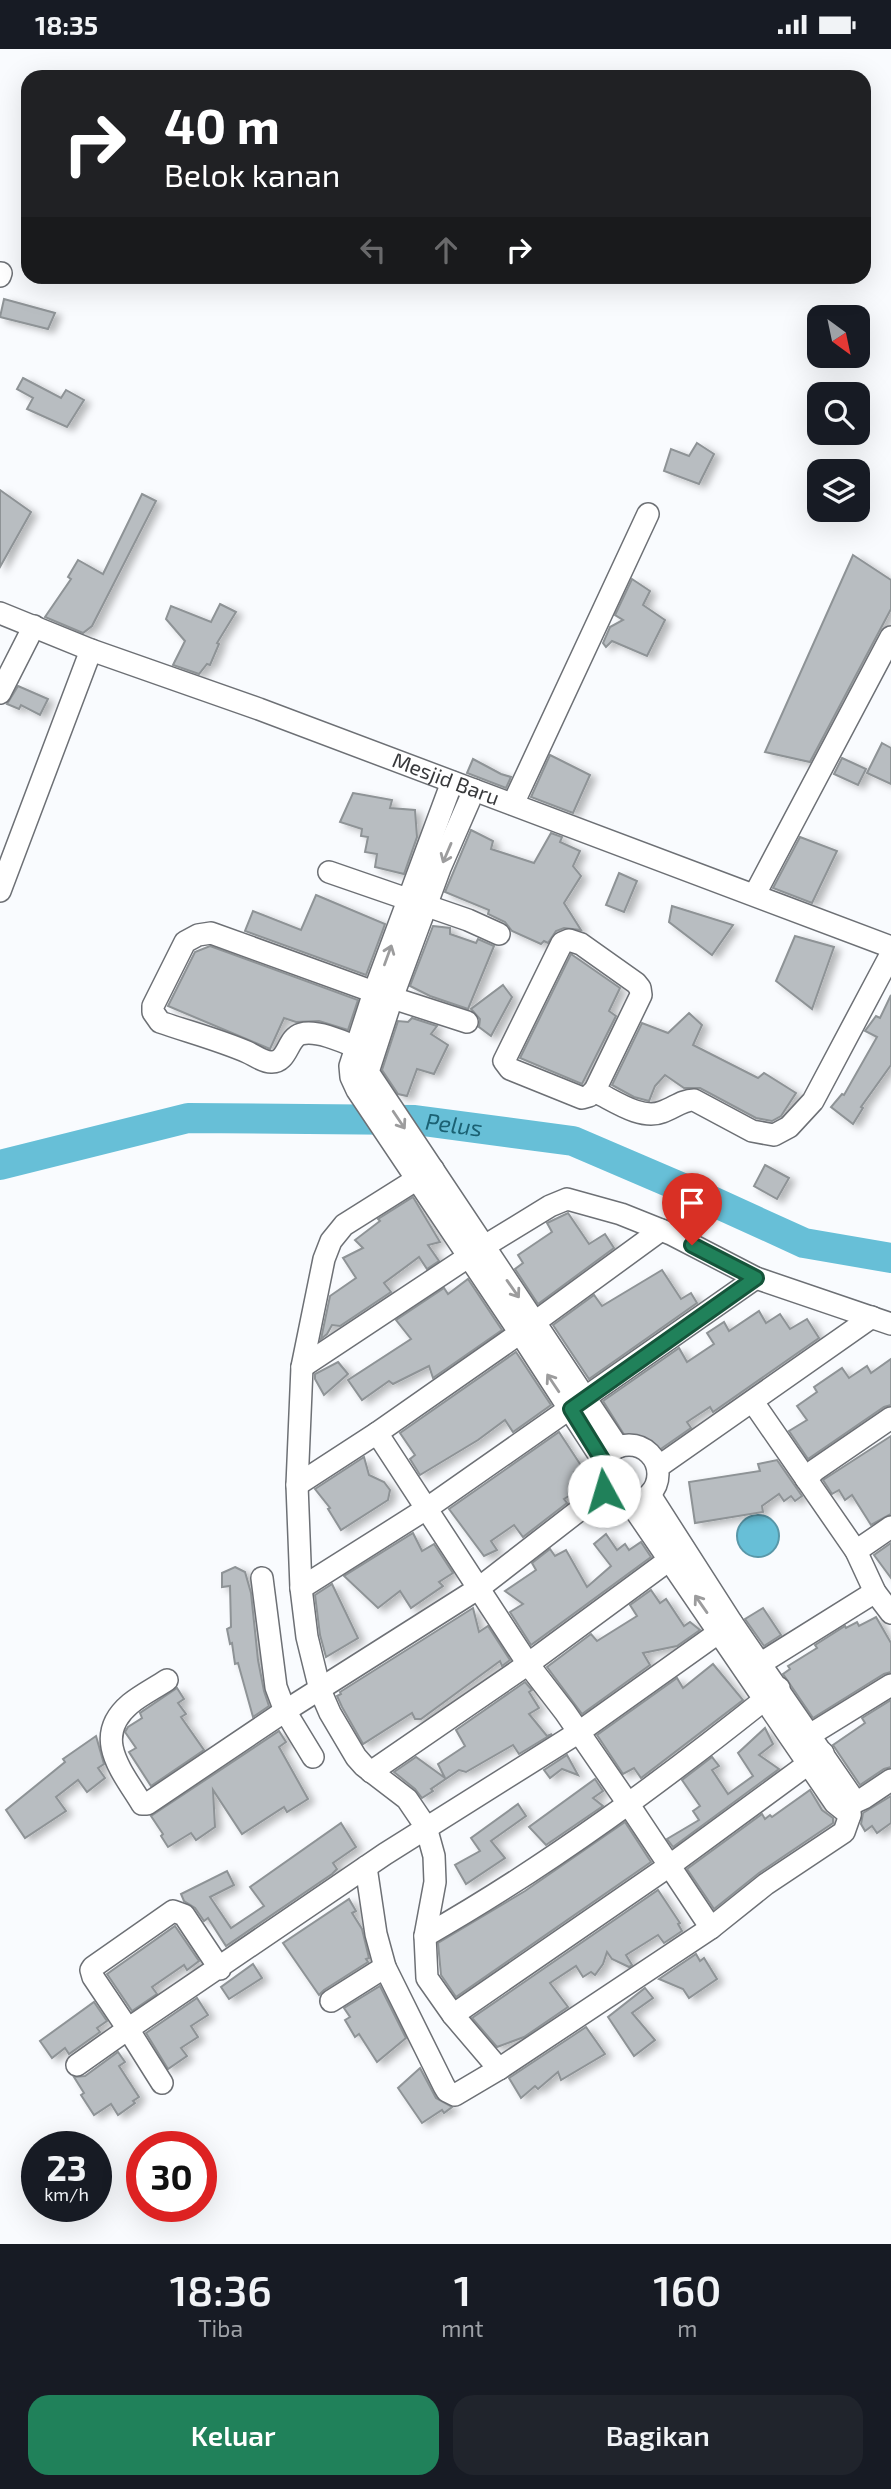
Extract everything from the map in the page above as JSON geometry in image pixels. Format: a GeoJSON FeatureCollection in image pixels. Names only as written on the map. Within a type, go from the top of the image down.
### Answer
{"type":"FeatureCollection","features":[{"type":"Feature","properties":{"kind":"street"},"geometry":{"type":"LineString","coordinates":[[513,804],[648,514]]}},
{"type":"Feature","properties":{"kind":"street","name":"Mesjid Baru"},"geometry":{"type":"LineString","coordinates":[[0,613],[91,650],[259,709],[891,947]]}},
{"type":"Feature","properties":{"kind":"street"},"geometry":{"type":"LineString","coordinates":[[0,693],[34,626]]}},
{"type":"Feature","properties":{"kind":"street"},"geometry":{"type":"LineString","coordinates":[[755,894],[891,637]]}},
{"type":"Feature","properties":{"kind":"street"},"geometry":{"type":"LineString","coordinates":[[0,891],[91,650]]}},
{"type":"Feature","properties":{"kind":"street"},"geometry":{"type":"LineString","coordinates":[[452,782],[417,903],[365,1051],[350,1066],[351,1077],[364,1085],[528,1327],[610,1454]]}},
{"type":"Feature","properties":{"kind":"street"},"geometry":{"type":"LineString","coordinates":[[417,903],[474,790]]}},
{"type":"Feature","properties":{"kind":"street"},"geometry":{"type":"LineString","coordinates":[[329,872],[468,920],[499,934]]}},
{"type":"Feature","properties":{"kind":"street"},"geometry":{"type":"LineString","coordinates":[[365,1051],[331,1037],[302,1034],[297,1036],[281,1059],[275,1063],[267,1062],[247,1052],[160,1022],[153,1012],[153,1006],[185,942],[198,935],[211,933],[467,1022]]}},
{"type":"Feature","properties":{"kind":"street"},"geometry":{"type":"LineString","coordinates":[[569,940],[581,944],[640,988],[641,995],[595,1090],[582,1098],[510,1069],[504,1061],[562,943],[569,940]]}},
{"type":"Feature","properties":{"kind":"street"},"geometry":{"type":"LineString","coordinates":[[595,1090],[642,1114],[657,1114],[683,1101],[694,1100],[752,1131],[774,1135],[789,1127],[813,1101],[891,954]]}},
{"type":"Feature","properties":{"kind":"street"},"geometry":{"type":"LineString","coordinates":[[421,1169],[344,1224],[331,1241],[318,1279],[302,1367],[297,1485],[301,1588],[314,1693],[356,1756],[371,1772],[407,1799],[434,1856],[435,1882],[425,1936],[427,1978],[494,2072]]}},
{"type":"Feature","properties":{"kind":"street"},"geometry":{"type":"LineString","coordinates":[[302,1367],[476,1252],[550,1206],[567,1199],[621,1214],[661,1230],[756,1278],[882,1321]]}},
{"type":"Feature","properties":{"kind":"street"},"geometry":{"type":"LineString","coordinates":[[297,1485],[377,1433],[661,1230]]}},
{"type":"Feature","properties":{"kind":"street"},"geometry":{"type":"LineString","coordinates":[[301,1588],[426,1509],[756,1278]]}},
{"type":"Feature","properties":{"kind":"street"},"geometry":{"type":"LineString","coordinates":[[658,1467],[753,1402],[882,1321]]}},
{"type":"Feature","properties":{"kind":"street"},"geometry":{"type":"LineString","coordinates":[[753,1402],[856,1551],[876,1592],[891,1613]]}},
{"type":"Feature","properties":{"kind":"street"},"geometry":{"type":"LineString","coordinates":[[806,1479],[815,1469],[891,1418]]}},
{"type":"Feature","properties":{"kind":"street"},"geometry":{"type":"LineString","coordinates":[[377,1433],[528,1664],[579,1732],[711,1929]]}},
{"type":"Feature","properties":{"kind":"street"},"geometry":{"type":"LineString","coordinates":[[628,1445],[647,1450],[658,1467],[656,1487],[640,1500],[612,1498],[604,1491],[600,1471],[610,1454],[628,1445]]}},
{"type":"Feature","properties":{"kind":"street"},"geometry":{"type":"LineString","coordinates":[[167,1681],[130,1704],[119,1717],[111,1735],[111,1749],[117,1763],[142,1804],[147,1804],[287,1709],[479,1588],[604,1491]]}},
{"type":"Feature","properties":{"kind":"street"},"geometry":{"type":"LineString","coordinates":[[366,1867],[376,1934],[385,1967],[444,2086],[455,2095],[711,1929],[766,1884],[844,1832],[851,1809],[850,1794],[816,1758],[640,1500]]}},
{"type":"Feature","properties":{"kind":"street"},"geometry":{"type":"LineString","coordinates":[[856,1551],[891,1527]]}},
{"type":"Feature","properties":{"kind":"street"},"geometry":{"type":"LineString","coordinates":[[371,1772],[528,1664],[677,1554]]}},
{"type":"Feature","properties":{"kind":"street"},"geometry":{"type":"LineString","coordinates":[[262,1578],[276,1687],[313,1757]]}},
{"type":"Feature","properties":{"kind":"street"},"geometry":{"type":"LineString","coordinates":[[753,1668],[876,1592]]}},
{"type":"Feature","properties":{"kind":"street"},"geometry":{"type":"LineString","coordinates":[[77,2065],[385,1854],[579,1732],[727,1628]]}},
{"type":"Feature","properties":{"kind":"street"},"geometry":{"type":"LineString","coordinates":[[803,1739],[891,1685]]}},
{"type":"Feature","properties":{"kind":"street"},"geometry":{"type":"LineString","coordinates":[[425,1936],[629,1805],[771,1694]]}},
{"type":"Feature","properties":{"kind":"street"},"geometry":{"type":"LineString","coordinates":[[453,2015],[669,1866],[816,1758]]}},
{"type":"Feature","properties":{"kind":"street"},"geometry":{"type":"LineString","coordinates":[[851,1809],[891,1780]]}},
{"type":"Feature","properties":{"kind":"street"},"geometry":{"type":"LineString","coordinates":[[162,2083],[93,1977],[93,1967],[173,1911],[184,1915],[220,1969]]}},
{"type":"Feature","properties":{"kind":"street"},"geometry":{"type":"LineString","coordinates":[[331,2001],[385,1967]]}},
{"type":"Feature","properties":{"kind":"water"},"geometry":{"type":"Polygon","coordinates":[[[758,1515],[773,1521],[779,1536],[773,1551],[758,1557],[743,1551],[737,1536],[743,1521],[758,1515]]]}},
{"type":"Feature","properties":{"kind":"building"},"geometry":{"type":"Polygon","coordinates":[[[4,299],[55,313],[48,329],[0,317],[4,299]]]}},
{"type":"Feature","properties":{"kind":"building"},"geometry":{"type":"Polygon","coordinates":[[[23,378],[61,398],[66,390],[84,400],[67,427],[27,409],[33,398],[17,389],[23,378]]]}},
{"type":"Feature","properties":{"kind":"building"},"geometry":{"type":"Polygon","coordinates":[[[697,443],[714,454],[699,484],[664,471],[671,449],[689,456],[697,443]]]}},
{"type":"Feature","properties":{"kind":"building"},"geometry":{"type":"Polygon","coordinates":[[[0,490],[31,512],[0,567],[0,490]]]}},
{"type":"Feature","properties":{"kind":"building"},"geometry":{"type":"Polygon","coordinates":[[[142,494],[156,501],[92,626],[83,633],[45,617],[71,579],[68,577],[78,560],[103,574],[142,494]]]}},
{"type":"Feature","properties":{"kind":"building"},"geometry":{"type":"Polygon","coordinates":[[[853,555],[891,580],[891,609],[810,762],[765,752],[853,555]]]}},
{"type":"Feature","properties":{"kind":"building"},"geometry":{"type":"Polygon","coordinates":[[[632,579],[650,591],[643,605],[665,620],[647,656],[612,641],[606,647],[603,643],[610,627],[623,620],[615,615],[632,579]]]}},
{"type":"Feature","properties":{"kind":"building"},"geometry":{"type":"Polygon","coordinates":[[[220,604],[236,612],[217,643],[219,644],[210,665],[207,664],[199,674],[173,665],[185,641],[166,619],[171,606],[211,622],[220,604]]]}},
{"type":"Feature","properties":{"kind":"building"},"geometry":{"type":"Polygon","coordinates":[[[18,686],[48,699],[40,715],[21,705],[19,709],[7,704],[18,686]]]}},
{"type":"Feature","properties":{"kind":"building"},"geometry":{"type":"Polygon","coordinates":[[[882,743],[891,748],[891,784],[867,773],[882,743]]]}},
{"type":"Feature","properties":{"kind":"building"},"geometry":{"type":"Polygon","coordinates":[[[550,755],[590,775],[573,813],[531,797],[550,755]]]}},
{"type":"Feature","properties":{"kind":"building"},"geometry":{"type":"Polygon","coordinates":[[[842,758],[866,769],[858,785],[834,774],[842,758]]]}},
{"type":"Feature","properties":{"kind":"building"},"geometry":{"type":"Polygon","coordinates":[[[473,759],[511,777],[506,788],[467,773],[473,759]]]}},
{"type":"Feature","properties":{"kind":"building"},"geometry":{"type":"Polygon","coordinates":[[[353,793],[392,800],[390,808],[415,810],[417,837],[404,874],[375,867],[377,854],[365,852],[368,837],[361,836],[362,829],[340,822],[353,793]]]}},
{"type":"Feature","properties":{"kind":"building"},"geometry":{"type":"Polygon","coordinates":[[[471,830],[493,841],[491,849],[534,863],[551,833],[562,837],[560,842],[580,851],[573,866],[581,876],[564,903],[581,930],[564,928],[556,931],[548,943],[544,941],[541,944],[512,931],[505,922],[488,914],[489,910],[445,892],[471,830]]]}},
{"type":"Feature","properties":{"kind":"building"},"geometry":{"type":"Polygon","coordinates":[[[800,837],[837,851],[812,903],[773,888],[800,837]]]}},
{"type":"Feature","properties":{"kind":"building"},"geometry":{"type":"Polygon","coordinates":[[[619,873],[637,881],[624,912],[606,905],[619,873]]]}},
{"type":"Feature","properties":{"kind":"building"},"geometry":{"type":"Polygon","coordinates":[[[316,895],[385,924],[366,975],[245,931],[253,911],[301,930],[316,895]]]}},
{"type":"Feature","properties":{"kind":"building"},"geometry":{"type":"Polygon","coordinates":[[[672,906],[733,925],[712,955],[669,922],[672,906]]]}},
{"type":"Feature","properties":{"kind":"building"},"geometry":{"type":"Polygon","coordinates":[[[433,926],[450,928],[450,934],[476,943],[478,939],[494,946],[468,1009],[410,986],[433,926]]]}},
{"type":"Feature","properties":{"kind":"building"},"geometry":{"type":"Polygon","coordinates":[[[795,936],[834,947],[812,1009],[776,981],[795,936]]]}},
{"type":"Feature","properties":{"kind":"building"},"geometry":{"type":"Polygon","coordinates":[[[210,946],[358,1000],[348,1030],[319,1021],[296,1022],[284,1018],[270,1049],[168,1006],[195,952],[210,946]]]}},
{"type":"Feature","properties":{"kind":"building"},"geometry":{"type":"Polygon","coordinates":[[[571,954],[620,988],[609,1011],[616,1016],[582,1084],[520,1058],[571,954]]]}},
{"type":"Feature","properties":{"kind":"building"},"geometry":{"type":"Polygon","coordinates":[[[503,985],[512,997],[491,1036],[479,1027],[480,1019],[471,1009],[503,985]]]}},
{"type":"Feature","properties":{"kind":"building"},"geometry":{"type":"Polygon","coordinates":[[[891,995],[891,1065],[861,1107],[863,1108],[853,1124],[831,1107],[844,1095],[877,1037],[865,1031],[876,1016],[880,1018],[891,995]]]}},
{"type":"Feature","properties":{"kind":"building"},"geometry":{"type":"Polygon","coordinates":[[[689,1013],[702,1025],[693,1045],[758,1078],[764,1073],[796,1093],[781,1116],[772,1121],[756,1118],[700,1088],[684,1088],[665,1075],[655,1086],[649,1101],[634,1097],[612,1085],[642,1023],[668,1033],[689,1013]]]}},
{"type":"Feature","properties":{"kind":"building"},"geometry":{"type":"Polygon","coordinates":[[[412,1018],[437,1026],[431,1034],[448,1045],[434,1074],[417,1069],[407,1096],[398,1094],[382,1070],[398,1021],[408,1022],[412,1018]]]}},
{"type":"Feature","properties":{"kind":"building"},"geometry":{"type":"Polygon","coordinates":[[[765,1165],[789,1178],[777,1199],[754,1186],[765,1165]]]}},
{"type":"Feature","properties":{"kind":"building"},"geometry":{"type":"Polygon","coordinates":[[[413,1197],[440,1242],[428,1245],[439,1261],[427,1269],[419,1257],[384,1283],[391,1292],[340,1326],[332,1325],[321,1339],[330,1296],[356,1278],[343,1258],[363,1248],[355,1240],[380,1221],[378,1219],[413,1197]]]}},
{"type":"Feature","properties":{"kind":"building"},"geometry":{"type":"Polygon","coordinates":[[[568,1213],[589,1244],[605,1234],[614,1248],[538,1304],[515,1269],[523,1263],[518,1255],[552,1232],[547,1223],[568,1213]]]}},
{"type":"Feature","properties":{"kind":"building"},"geometry":{"type":"Polygon","coordinates":[[[662,1270],[681,1299],[691,1293],[697,1303],[589,1379],[553,1325],[594,1295],[602,1306],[662,1270]]]}},
{"type":"Feature","properties":{"kind":"building"},"geometry":{"type":"Polygon","coordinates":[[[468,1279],[502,1330],[433,1378],[429,1366],[393,1384],[389,1381],[362,1400],[348,1380],[411,1339],[396,1320],[444,1288],[448,1294],[468,1279]]]}},
{"type":"Feature","properties":{"kind":"building"},"geometry":{"type":"Polygon","coordinates":[[[759,1311],[766,1323],[780,1314],[790,1329],[807,1319],[819,1338],[713,1412],[710,1407],[687,1422],[691,1428],[655,1453],[650,1444],[647,1446],[641,1437],[630,1444],[603,1401],[679,1348],[687,1362],[714,1344],[707,1333],[724,1322],[729,1331],[759,1311]]]}},
{"type":"Feature","properties":{"kind":"building"},"geometry":{"type":"Polygon","coordinates":[[[516,1352],[551,1405],[513,1432],[505,1420],[478,1440],[420,1475],[410,1459],[415,1455],[400,1433],[516,1352]]]}},
{"type":"Feature","properties":{"kind":"building"},"geometry":{"type":"Polygon","coordinates":[[[891,1359],[891,1405],[884,1407],[808,1459],[789,1431],[807,1420],[797,1406],[817,1392],[814,1387],[842,1368],[849,1378],[867,1366],[871,1373],[891,1359]]]}},
{"type":"Feature","properties":{"kind":"building"},"geometry":{"type":"Polygon","coordinates":[[[338,1362],[348,1374],[324,1395],[315,1374],[338,1362]]]}},
{"type":"Feature","properties":{"kind":"building"},"geometry":{"type":"Polygon","coordinates":[[[559,1432],[582,1467],[574,1472],[584,1487],[564,1499],[567,1503],[523,1537],[514,1525],[491,1541],[497,1550],[484,1556],[449,1509],[559,1432]]]}},
{"type":"Feature","properties":{"kind":"building"},"geometry":{"type":"Polygon","coordinates":[[[891,1436],[891,1514],[871,1525],[852,1495],[845,1500],[839,1490],[832,1494],[823,1480],[891,1436]]]}},
{"type":"Feature","properties":{"kind":"building"},"geometry":{"type":"Polygon","coordinates":[[[364,1457],[369,1475],[384,1482],[390,1490],[388,1500],[341,1530],[328,1509],[330,1508],[315,1489],[364,1457]]]}},
{"type":"Feature","properties":{"kind":"building"},"geometry":{"type":"Polygon","coordinates":[[[777,1460],[802,1496],[795,1501],[791,1496],[784,1501],[779,1494],[762,1506],[763,1512],[695,1523],[689,1482],[760,1471],[758,1464],[777,1460]]]}},
{"type":"Feature","properties":{"kind":"building"},"geometry":{"type":"Polygon","coordinates":[[[413,1533],[422,1551],[434,1544],[453,1573],[439,1582],[443,1586],[411,1608],[400,1591],[378,1608],[344,1576],[413,1533]]]}},
{"type":"Feature","properties":{"kind":"building"},"geometry":{"type":"Polygon","coordinates":[[[606,1534],[617,1550],[625,1544],[629,1550],[641,1542],[651,1557],[531,1645],[510,1612],[523,1604],[505,1591],[536,1570],[532,1563],[550,1549],[555,1556],[566,1550],[587,1587],[611,1566],[594,1544],[606,1534]]]}},
{"type":"Feature","properties":{"kind":"building"},"geometry":{"type":"Polygon","coordinates":[[[891,1543],[891,1578],[874,1555],[891,1543]]]}},
{"type":"Feature","properties":{"kind":"building"},"geometry":{"type":"Polygon","coordinates":[[[235,1567],[245,1572],[251,1593],[258,1660],[269,1706],[253,1717],[238,1663],[235,1664],[227,1629],[231,1627],[230,1586],[222,1587],[222,1573],[235,1567]]]}},
{"type":"Feature","properties":{"kind":"building"},"geometry":{"type":"Polygon","coordinates":[[[332,1584],[358,1638],[326,1657],[315,1595],[332,1584]]]}},
{"type":"Feature","properties":{"kind":"building"},"geometry":{"type":"Polygon","coordinates":[[[651,1590],[660,1603],[666,1599],[684,1626],[690,1622],[700,1630],[677,1646],[643,1653],[650,1665],[582,1714],[547,1667],[591,1634],[597,1641],[637,1616],[630,1605],[651,1590]]]}},
{"type":"Feature","properties":{"kind":"building"},"geometry":{"type":"Polygon","coordinates":[[[473,1608],[479,1632],[488,1626],[510,1660],[502,1666],[500,1661],[421,1719],[415,1719],[412,1713],[363,1744],[337,1696],[340,1692],[473,1608]]]}},
{"type":"Feature","properties":{"kind":"building"},"geometry":{"type":"Polygon","coordinates":[[[763,1608],[781,1635],[764,1646],[745,1619],[763,1608]]]}},
{"type":"Feature","properties":{"kind":"building"},"geometry":{"type":"Polygon","coordinates":[[[876,1617],[891,1643],[891,1672],[813,1718],[783,1674],[790,1669],[788,1666],[817,1648],[815,1645],[845,1626],[846,1628],[857,1622],[859,1626],[876,1617]]]}},
{"type":"Feature","properties":{"kind":"building"},"geometry":{"type":"Polygon","coordinates":[[[713,1664],[743,1700],[641,1778],[634,1768],[623,1774],[597,1735],[677,1678],[683,1688],[713,1664]]]}},
{"type":"Feature","properties":{"kind":"building"},"geometry":{"type":"Polygon","coordinates":[[[525,1682],[532,1690],[529,1692],[539,1708],[529,1714],[547,1736],[552,1734],[519,1754],[513,1745],[466,1772],[459,1770],[422,1798],[394,1772],[416,1757],[445,1778],[438,1764],[465,1746],[456,1730],[525,1682]]]}},
{"type":"Feature","properties":{"kind":"building"},"geometry":{"type":"Polygon","coordinates":[[[177,1688],[184,1699],[178,1703],[186,1714],[181,1717],[204,1750],[151,1786],[129,1752],[136,1748],[125,1732],[142,1718],[140,1713],[177,1688]]]}},
{"type":"Feature","properties":{"kind":"building"},"geometry":{"type":"Polygon","coordinates":[[[891,1700],[891,1767],[860,1785],[833,1745],[865,1723],[862,1718],[891,1700]]]}},
{"type":"Feature","properties":{"kind":"building"},"geometry":{"type":"Polygon","coordinates":[[[765,1728],[773,1744],[759,1755],[779,1769],[673,1847],[667,1839],[699,1820],[693,1811],[700,1806],[682,1780],[712,1757],[719,1766],[712,1770],[728,1794],[753,1776],[738,1753],[765,1728]]]}},
{"type":"Feature","properties":{"kind":"building"},"geometry":{"type":"Polygon","coordinates":[[[279,1731],[286,1742],[279,1747],[308,1799],[287,1812],[284,1807],[242,1834],[213,1790],[215,1827],[196,1840],[191,1833],[168,1847],[151,1816],[279,1731]]]}},
{"type":"Feature","properties":{"kind":"building"},"geometry":{"type":"Polygon","coordinates":[[[96,1736],[104,1764],[98,1768],[105,1778],[87,1792],[78,1780],[56,1797],[66,1811],[25,1838],[6,1810],[65,1762],[63,1759],[96,1736]]]}},
{"type":"Feature","properties":{"kind":"building"},"geometry":{"type":"Polygon","coordinates":[[[567,1755],[578,1775],[562,1769],[550,1778],[544,1770],[567,1755]]]}},
{"type":"Feature","properties":{"kind":"building"},"geometry":{"type":"Polygon","coordinates":[[[595,1779],[603,1791],[593,1798],[603,1806],[546,1845],[529,1827],[595,1779]]]}},
{"type":"Feature","properties":{"kind":"building"},"geometry":{"type":"Polygon","coordinates":[[[810,1790],[822,1810],[833,1818],[833,1823],[759,1873],[714,1909],[687,1869],[762,1814],[765,1819],[770,1815],[772,1817],[810,1790]]]}},
{"type":"Feature","properties":{"kind":"building"},"geometry":{"type":"Polygon","coordinates":[[[891,1796],[891,1823],[877,1833],[872,1826],[865,1831],[861,1824],[863,1813],[891,1796]]]}},
{"type":"Feature","properties":{"kind":"building"},"geometry":{"type":"Polygon","coordinates":[[[518,1804],[526,1816],[491,1841],[505,1858],[466,1884],[455,1865],[480,1851],[471,1838],[518,1804]]]}},
{"type":"Feature","properties":{"kind":"building"},"geometry":{"type":"Polygon","coordinates":[[[625,1822],[651,1862],[456,1997],[441,1975],[438,1943],[525,1891],[625,1822]]]}},
{"type":"Feature","properties":{"kind":"building"},"geometry":{"type":"Polygon","coordinates":[[[341,1823],[356,1847],[333,1863],[337,1869],[226,1946],[208,1918],[204,1921],[195,1908],[184,1901],[181,1894],[227,1871],[234,1885],[210,1897],[231,1928],[264,1906],[250,1887],[341,1823]]]}},
{"type":"Feature","properties":{"kind":"building"},"geometry":{"type":"Polygon","coordinates":[[[658,1890],[680,1923],[678,1924],[682,1931],[664,1943],[658,1935],[626,1955],[632,1965],[629,1967],[612,1959],[607,1952],[595,1975],[591,1972],[583,1977],[576,1966],[550,1983],[568,2007],[524,2037],[497,2047],[472,2018],[658,1890]]]}},
{"type":"Feature","properties":{"kind":"building"},"geometry":{"type":"Polygon","coordinates":[[[349,1899],[356,1911],[352,1913],[362,1929],[368,1962],[319,1995],[283,1943],[349,1899]]]}},
{"type":"Feature","properties":{"kind":"building"},"geometry":{"type":"Polygon","coordinates":[[[175,1926],[199,1961],[187,1970],[184,1965],[152,1987],[157,1994],[132,2011],[107,1974],[175,1926]]]}},
{"type":"Feature","properties":{"kind":"building"},"geometry":{"type":"Polygon","coordinates":[[[696,1954],[700,1961],[704,1958],[717,1979],[689,1998],[683,1989],[659,1979],[696,1954]]]}},
{"type":"Feature","properties":{"kind":"building"},"geometry":{"type":"Polygon","coordinates":[[[253,1964],[262,1978],[229,1999],[221,1987],[253,1964]]]}},
{"type":"Feature","properties":{"kind":"building"},"geometry":{"type":"Polygon","coordinates":[[[380,1986],[406,2038],[377,2062],[359,2034],[355,2037],[345,2020],[350,2017],[344,2008],[380,1986]]]}},
{"type":"Feature","properties":{"kind":"building"},"geometry":{"type":"Polygon","coordinates":[[[645,1988],[653,1998],[632,2013],[655,2040],[634,2056],[608,2017],[645,1988]]]}},
{"type":"Feature","properties":{"kind":"building"},"geometry":{"type":"Polygon","coordinates":[[[197,1998],[208,2015],[191,2026],[198,2037],[181,2048],[187,2056],[168,2069],[146,2033],[197,1998]]]}},
{"type":"Feature","properties":{"kind":"building"},"geometry":{"type":"Polygon","coordinates":[[[94,2002],[107,2021],[97,2028],[100,2032],[69,2054],[65,2048],[52,2058],[40,2041],[94,2002]]]}},
{"type":"Feature","properties":{"kind":"building"},"geometry":{"type":"Polygon","coordinates":[[[586,2027],[605,2054],[561,2080],[558,2072],[538,2089],[535,2086],[521,2098],[509,2078],[586,2027]]]}},
{"type":"Feature","properties":{"kind":"building"},"geometry":{"type":"Polygon","coordinates":[[[118,2052],[125,2062],[119,2066],[139,2097],[118,2115],[111,2104],[94,2115],[81,2095],[84,2093],[74,2077],[85,2076],[118,2052]]]}},
{"type":"Feature","properties":{"kind":"building"},"geometry":{"type":"Polygon","coordinates":[[[420,2068],[436,2098],[452,2107],[422,2123],[398,2088],[420,2068]]]}},
{"type":"Feature","properties":{"kind":"waterway","name":"Pelus"},"geometry":{"type":"LineString","coordinates":[[0,1165],[188,1118],[415,1120],[573,1141],[804,1243],[891,1258]]}},
{"type":"Feature","properties":{"kind":"route"},"geometry":{"type":"LineString","coordinates":[[604,1491],[600,1481],[603,1461],[571,1409],[756,1278],[692,1245]]}}]}
